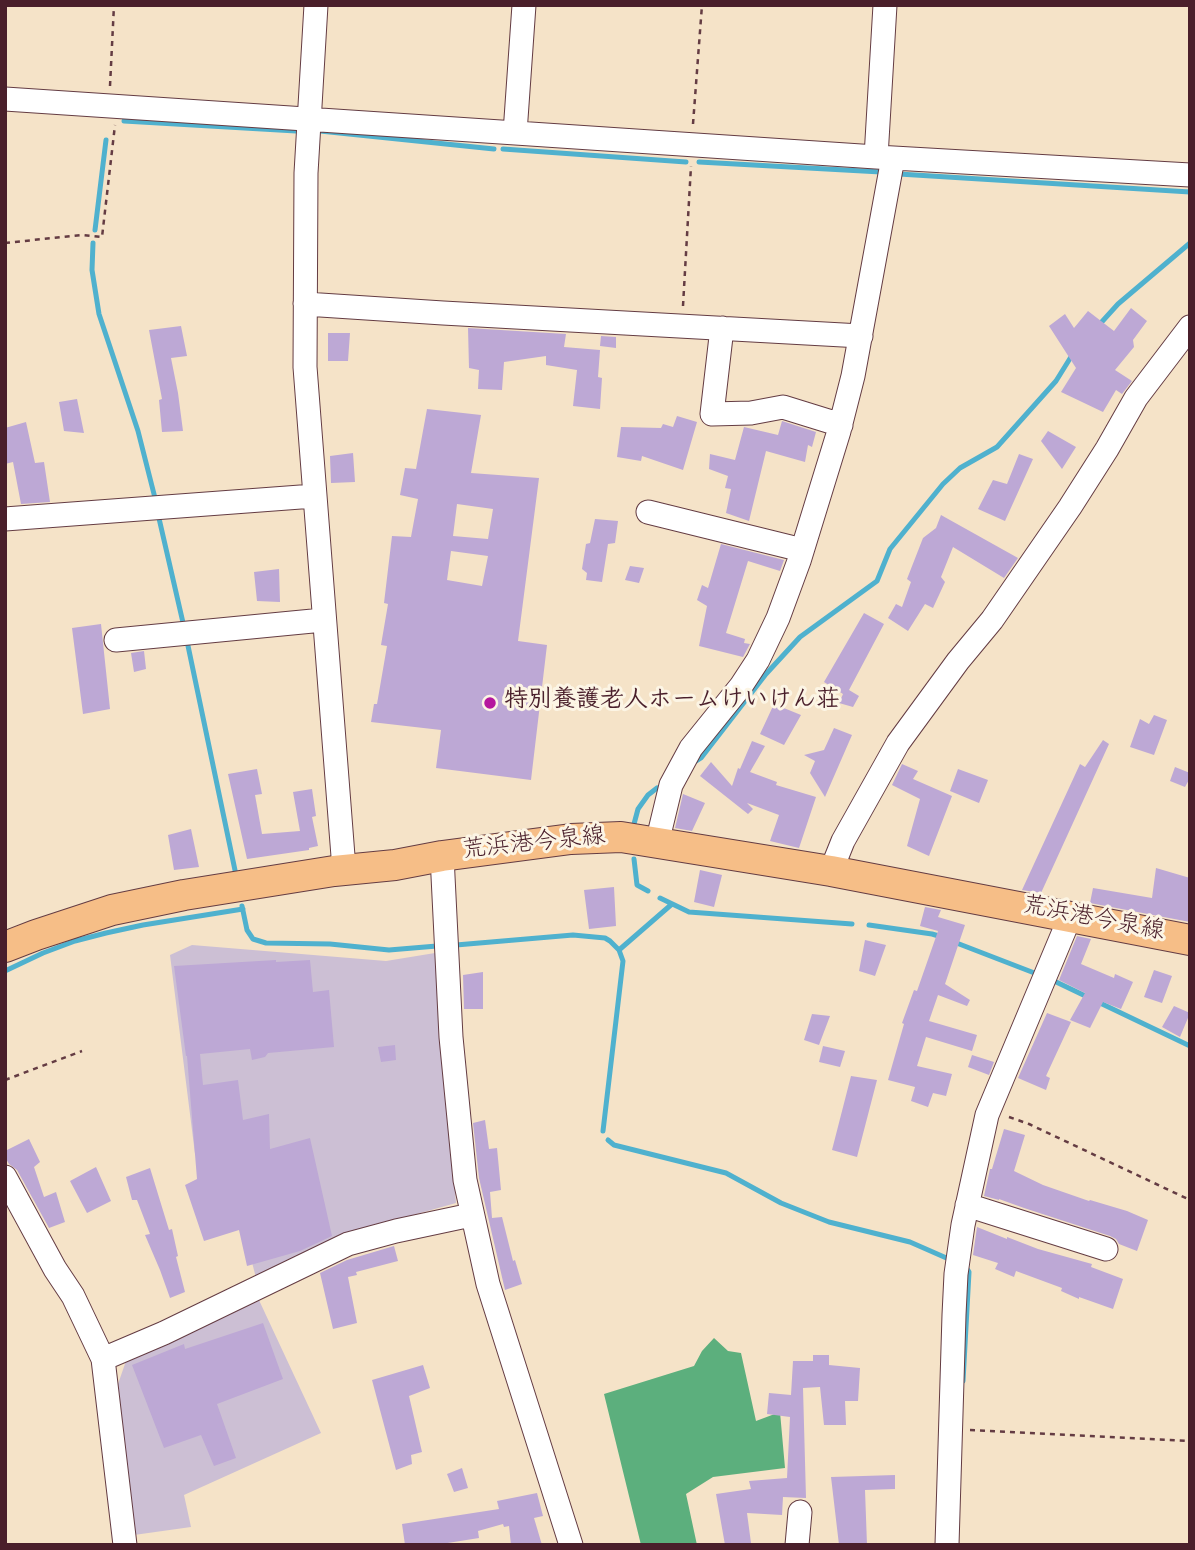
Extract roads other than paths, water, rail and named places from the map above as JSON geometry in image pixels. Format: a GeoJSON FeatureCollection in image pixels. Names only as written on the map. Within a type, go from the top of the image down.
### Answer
{"type":"FeatureCollection","features":[{"type":"Feature","properties":{"kind":"main road","name":"荒浜港今泉線"},"geometry":{"type":"LineString","coordinates":[[5,947],[112,910],[184,895],[344,869],[395,865],[442,856],[594,838],[621,837],[831,871],[1190,940]]}},
{"type":"Feature","properties":{"kind":"street"},"geometry":{"type":"LineString","coordinates":[[316,5],[306,173],[304,367],[344,869]]}},
{"type":"Feature","properties":{"kind":"street"},"geometry":{"type":"LineString","coordinates":[[515,133],[524,5]]}},
{"type":"Feature","properties":{"kind":"street"},"geometry":{"type":"LineString","coordinates":[[657,842],[671,785],[691,748],[741,687],[758,660],[778,618],[841,425],[861,336],[884,158],[885,5]]}},
{"type":"Feature","properties":{"kind":"street"},"geometry":{"type":"LineString","coordinates":[[5,99],[884,158],[1190,175]]}},
{"type":"Feature","properties":{"kind":"street"},"geometry":{"type":"LineString","coordinates":[[305,304],[861,336]]}},
{"type":"Feature","properties":{"kind":"street"},"geometry":{"type":"LineString","coordinates":[[722,328],[712,414],[751,413],[783,407],[841,425]]}},
{"type":"Feature","properties":{"kind":"street"},"geometry":{"type":"LineString","coordinates":[[831,871],[843,841],[898,743],[958,661],[992,620],[1070,507],[1136,398],[1187,333]]}},
{"type":"Feature","properties":{"kind":"street"},"geometry":{"type":"LineString","coordinates":[[5,519],[314,496]]}},
{"type":"Feature","properties":{"kind":"street"},"geometry":{"type":"LineString","coordinates":[[648,512],[802,550]]}},
{"type":"Feature","properties":{"kind":"street"},"geometry":{"type":"LineString","coordinates":[[116,640],[323,620]]}},
{"type":"Feature","properties":{"kind":"street"},"geometry":{"type":"LineString","coordinates":[[442,856],[454,1078],[471,1215],[488,1284],[571,1545]]}},
{"type":"Feature","properties":{"kind":"street"},"geometry":{"type":"LineString","coordinates":[[947,1545],[956,1274],[967,1205],[989,1111],[1070,917]]}},
{"type":"Feature","properties":{"kind":"street"},"geometry":{"type":"LineString","coordinates":[[5,1177],[55,1269],[77,1303],[103,1359],[124,1545]]}},
{"type":"Feature","properties":{"kind":"street"},"geometry":{"type":"LineString","coordinates":[[967,1205],[1106,1249]]}},
{"type":"Feature","properties":{"kind":"street"},"geometry":{"type":"LineString","coordinates":[[103,1359],[164,1333],[348,1244],[471,1215]]}},
{"type":"Feature","properties":{"kind":"street"},"geometry":{"type":"LineString","coordinates":[[797,1545],[800,1512]]}},
{"type":"Feature","properties":{"kind":"waterway"},"geometry":{"type":"LineString","coordinates":[[124,121],[296,131]]}},
{"type":"Feature","properties":{"kind":"waterway"},"geometry":{"type":"LineString","coordinates":[[320,131],[494,149]]}},
{"type":"Feature","properties":{"kind":"waterway"},"geometry":{"type":"LineString","coordinates":[[95,230],[106,140]]}},
{"type":"Feature","properties":{"kind":"waterway"},"geometry":{"type":"LineString","coordinates":[[503,149],[686,162]]}},
{"type":"Feature","properties":{"kind":"waterway"},"geometry":{"type":"LineString","coordinates":[[699,162],[881,172]]}},
{"type":"Feature","properties":{"kind":"waterway"},"geometry":{"type":"LineString","coordinates":[[899,174],[1190,192]]}},
{"type":"Feature","properties":{"kind":"waterway"},"geometry":{"type":"LineString","coordinates":[[93,243],[92,270],[99,314],[138,431],[155,498]]}},
{"type":"Feature","properties":{"kind":"waterway"},"geometry":{"type":"LineString","coordinates":[[1099,325],[1118,304],[1190,243]]}},
{"type":"Feature","properties":{"kind":"waterway"},"geometry":{"type":"LineString","coordinates":[[693,763],[701,758],[766,674],[800,637],[877,581],[890,549],[943,484],[960,468],[997,447],[1056,381],[1074,352]]}},
{"type":"Feature","properties":{"kind":"waterway"},"geometry":{"type":"LineString","coordinates":[[158,514],[184,627]]}},
{"type":"Feature","properties":{"kind":"waterway"},"geometry":{"type":"LineString","coordinates":[[187,641],[236,875]]}},
{"type":"Feature","properties":{"kind":"waterway"},"geometry":{"type":"LineString","coordinates":[[634,824],[638,809],[657,788]]}},
{"type":"Feature","properties":{"kind":"waterway"},"geometry":{"type":"LineString","coordinates":[[634,859],[637,885],[648,891]]}},
{"type":"Feature","properties":{"kind":"waterway"},"geometry":{"type":"LineString","coordinates":[[660,898],[689,912],[852,924]]}},
{"type":"Feature","properties":{"kind":"waterway"},"geometry":{"type":"LineString","coordinates":[[619,950],[672,904]]}},
{"type":"Feature","properties":{"kind":"waterway"},"geometry":{"type":"LineString","coordinates":[[242,906],[247,930],[253,939],[266,943],[330,944],[389,950],[437,946]]}},
{"type":"Feature","properties":{"kind":"waterway"},"geometry":{"type":"LineString","coordinates":[[5,971],[75,941],[143,925],[243,909]]}},
{"type":"Feature","properties":{"kind":"waterway"},"geometry":{"type":"LineString","coordinates":[[869,925],[942,937]]}},
{"type":"Feature","properties":{"kind":"waterway"},"geometry":{"type":"LineString","coordinates":[[456,945],[573,935],[605,938],[619,950],[623,961],[603,1131]]}},
{"type":"Feature","properties":{"kind":"waterway"},"geometry":{"type":"LineString","coordinates":[[954,942],[1037,974]]}},
{"type":"Feature","properties":{"kind":"waterway"},"geometry":{"type":"LineString","coordinates":[[1052,980],[1190,1046]]}},
{"type":"Feature","properties":{"kind":"waterway"},"geometry":{"type":"LineString","coordinates":[[608,1140],[614,1145],[726,1173],[781,1203],[829,1222],[910,1242],[951,1260]]}},
{"type":"Feature","properties":{"kind":"waterway"},"geometry":{"type":"LineString","coordinates":[[963,1381],[969,1272],[965,1266]]}},
{"type":"Feature","properties":{"kind":"place","name":"特別養護老人ホームけいけん荘"},"geometry":{"type":"Point","coordinates":[490,703]}}]}
